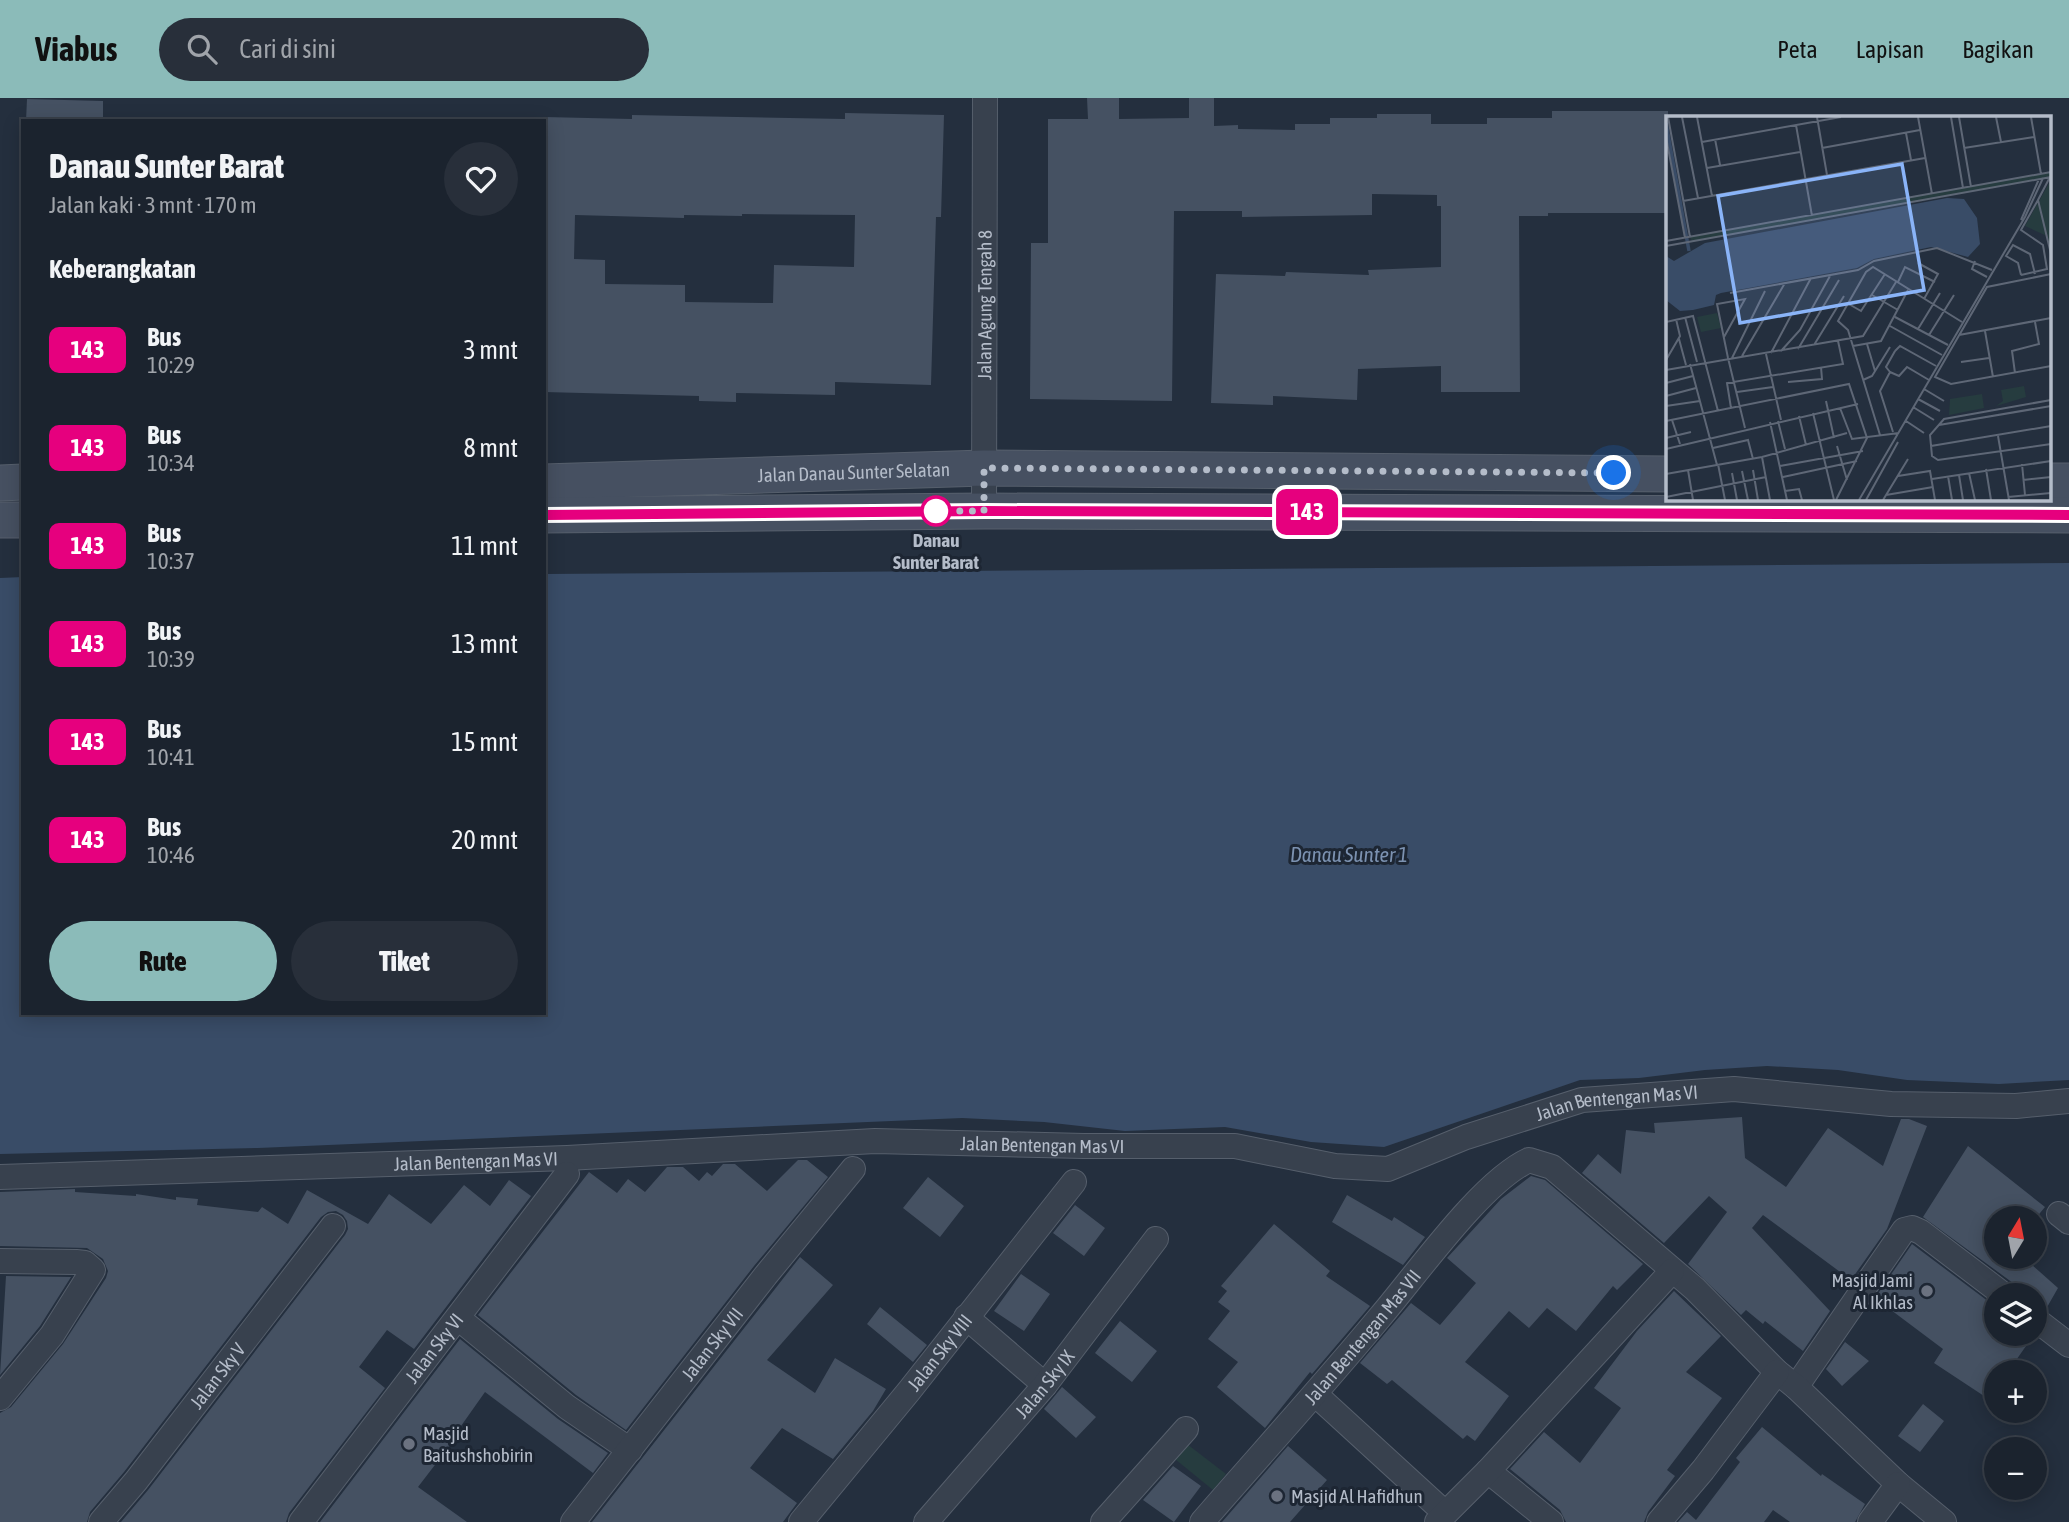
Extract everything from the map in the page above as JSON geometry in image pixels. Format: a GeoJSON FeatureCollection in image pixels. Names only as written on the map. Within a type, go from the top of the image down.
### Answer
{"type":"FeatureCollection","features":[{"type":"Feature","properties":{"kind":"street","name":"Jalan Agung Tengah 8"},"geometry":{"type":"LineString","coordinates":[[984,511],[985,98]]}},
{"type":"Feature","properties":{"kind":"street","name":"Jalan Danau Sunter Selatan"},"geometry":{"type":"LineString","coordinates":[[546,482],[984,468],[1666,474]]}},
{"type":"Feature","properties":{"kind":"street"},"geometry":{"type":"LineString","coordinates":[[0,483],[21,482]]}},
{"type":"Feature","properties":{"kind":"street","name":"Jalan Danau Sunter Selatan"},"geometry":{"type":"LineString","coordinates":[[546,515],[984,511],[2069,515]]}},
{"type":"Feature","properties":{"kind":"street"},"geometry":{"type":"LineString","coordinates":[[0,520],[21,520]]}},
{"type":"Feature","properties":{"kind":"street","name":"Jalan Bentengan Mas VI"},"geometry":{"type":"LineString","coordinates":[[0,1177],[567,1158],[875,1141],[1235,1146],[1335,1167],[1388,1169],[1466,1137],[1582,1100],[1734,1089],[1891,1104],[2017,1106],[2069,1101]]}},
{"type":"Feature","properties":{"kind":"street","name":"Jalan Bentengan Mas VII"},"geometry":{"type":"LineString","coordinates":[[1207,1520],[1470,1209],[1516,1166],[1529,1160],[1552,1167],[1672,1271]]}},
{"type":"Feature","properties":{"kind":"street","name":"Jalan Sky VII"},"geometry":{"type":"LineString","coordinates":[[573,1522],[766,1275],[853,1169]]}},
{"type":"Feature","properties":{"kind":"street","name":"Jalan Sky VI"},"geometry":{"type":"LineString","coordinates":[[301,1522],[567,1174]]}},
{"type":"Feature","properties":{"kind":"street","name":"Jalan Sky VIII"},"geometry":{"type":"LineString","coordinates":[[801,1522],[909,1391],[1074,1182]]}},
{"type":"Feature","properties":{"kind":"street","name":"Jalan Sky V"},"geometry":{"type":"LineString","coordinates":[[101,1522],[136,1481],[333,1226]]}},
{"type":"Feature","properties":{"kind":"street"},"geometry":{"type":"LineString","coordinates":[[1660,1522],[1703,1470],[1787,1379],[1904,1230],[1912,1228],[1921,1233],[1988,1283]]}},
{"type":"Feature","properties":{"kind":"street","name":"Jalan Sky IX"},"geometry":{"type":"LineString","coordinates":[[926,1522],[1045,1385],[1156,1239]]}},
{"type":"Feature","properties":{"kind":"street"},"geometry":{"type":"LineString","coordinates":[[0,1261],[76,1262],[85,1263],[93,1270],[52,1335],[0,1398]]}},
{"type":"Feature","properties":{"kind":"street"},"geometry":{"type":"LineString","coordinates":[[1315,1394],[1441,1518],[1488,1471],[1672,1271],[1695,1289],[1898,1484],[1944,1522]]}},
{"type":"Feature","properties":{"kind":"street"},"geometry":{"type":"LineString","coordinates":[[966,1317],[1045,1385]]}},
{"type":"Feature","properties":{"kind":"street"},"geometry":{"type":"LineString","coordinates":[[458,1318],[567,1407],[630,1450]]}},
{"type":"Feature","properties":{"kind":"street"},"geometry":{"type":"LineString","coordinates":[[2047,1328],[2069,1345]]}},
{"type":"Feature","properties":{"kind":"street"},"geometry":{"type":"LineString","coordinates":[[1103,1522],[1186,1429]]}},
{"type":"Feature","properties":{"kind":"street"},"geometry":{"type":"LineString","coordinates":[[1488,1471],[1551,1522]]}},
{"type":"Feature","properties":{"kind":"street"},"geometry":{"type":"LineString","coordinates":[[1870,1522],[1898,1484]]}},
{"type":"Feature","properties":{"kind":"green space"},"geometry":{"type":"Polygon","coordinates":[[[1187,1444],[1226,1474],[1213,1490],[1175,1459],[1187,1444]]]}},
{"type":"Feature","properties":{"kind":"water","name":"Danau Sunter 1"},"geometry":{"type":"Polygon","coordinates":[[[2069,563],[2069,1080],[1999,1084],[1907,1080],[1838,1070],[1767,1066],[1639,1078],[1580,1080],[1384,1147],[1311,1142],[1225,1127],[1125,1131],[1044,1122],[962,1118],[258,1148],[0,1154],[0,578],[21,577],[21,1015],[546,1015],[546,574],[2069,563]]]}},
{"type":"Feature","properties":{"kind":"building"},"geometry":{"type":"Polygon","coordinates":[[[1087,98],[1119,98],[1119,119],[1189,118],[1189,98],[1214,98],[1214,126],[1238,125],[1238,129],[1295,130],[1295,124],[1330,124],[1330,118],[1377,118],[1377,114],[1431,114],[1431,124],[1487,124],[1487,118],[1552,118],[1552,111],[1668,111],[1666,213],[1548,213],[1548,216],[1519,216],[1520,392],[1441,392],[1441,366],[1358,369],[1357,400],[1273,396],[1273,405],[1211,403],[1216,274],[1285,276],[1286,272],[1369,275],[1368,270],[1441,267],[1441,206],[1437,206],[1437,195],[1372,194],[1372,215],[1242,217],[1242,211],[1174,211],[1172,401],[1030,399],[1031,243],[1048,243],[1048,119],[1088,119],[1087,98]]]}},
{"type":"Feature","properties":{"kind":"building"},"geometry":{"type":"Polygon","coordinates":[[[27,99],[103,101],[103,119],[26,119],[27,99]]]}},
{"type":"Feature","properties":{"kind":"building"},"geometry":{"type":"Polygon","coordinates":[[[845,113],[944,115],[941,217],[936,217],[931,385],[835,382],[835,395],[736,393],[736,402],[699,401],[699,396],[546,392],[544,117],[632,119],[632,115],[845,119],[845,113]],[[575,215],[574,259],[605,260],[605,284],[685,285],[685,302],[773,303],[774,265],[854,267],[855,215],[684,215],[684,218],[575,215]]]}},
{"type":"Feature","properties":{"kind":"building"},"geometry":{"type":"Polygon","coordinates":[[[1742,1117],[1745,1158],[1786,1187],[1828,1128],[1883,1166],[1901,1119],[1927,1126],[1887,1229],[1851,1280],[1763,1215],[1752,1228],[1830,1311],[1803,1351],[1765,1321],[1763,1324],[1746,1310],[1741,1315],[1688,1264],[1727,1212],[1709,1196],[1664,1243],[1582,1173],[1598,1154],[1621,1174],[1626,1130],[1655,1133],[1654,1123],[1742,1117]]]}},
{"type":"Feature","properties":{"kind":"building"},"geometry":{"type":"Polygon","coordinates":[[[1968,1146],[2044,1206],[1984,1206],[1984,1262],[1923,1217],[1968,1146]]]}},
{"type":"Feature","properties":{"kind":"building"},"geometry":{"type":"Polygon","coordinates":[[[798,1160],[807,1160],[828,1177],[754,1266],[626,1430],[576,1395],[478,1315],[589,1172],[617,1193],[628,1179],[645,1192],[667,1167],[683,1167],[699,1181],[707,1172],[712,1176],[723,1164],[735,1164],[767,1191],[798,1160]]]}},
{"type":"Feature","properties":{"kind":"building"},"geometry":{"type":"Polygon","coordinates":[[[1531,1176],[1545,1180],[1643,1264],[1617,1290],[1613,1286],[1576,1331],[1547,1308],[1529,1328],[1509,1311],[1465,1362],[1509,1396],[1475,1441],[1467,1435],[1463,1439],[1392,1380],[1387,1384],[1360,1363],[1411,1303],[1440,1325],[1476,1283],[1447,1258],[1501,1199],[1531,1176]]]}},
{"type":"Feature","properties":{"kind":"building"},"geometry":{"type":"Polygon","coordinates":[[[928,1177],[964,1206],[940,1237],[903,1208],[928,1177]]]}},
{"type":"Feature","properties":{"kind":"building"},"geometry":{"type":"Polygon","coordinates":[[[509,1180],[531,1196],[414,1349],[387,1330],[359,1367],[385,1388],[289,1513],[286,1522],[121,1522],[345,1235],[348,1229],[347,1221],[336,1211],[321,1217],[124,1472],[90,1512],[87,1522],[0,1522],[0,1413],[11,1407],[63,1344],[108,1271],[103,1259],[87,1248],[0,1246],[0,1192],[75,1189],[75,1192],[136,1194],[176,1200],[176,1197],[198,1199],[197,1205],[258,1212],[262,1207],[288,1224],[307,1190],[368,1224],[389,1194],[431,1224],[464,1185],[490,1206],[509,1180]]]}},
{"type":"Feature","properties":{"kind":"building"},"geometry":{"type":"Polygon","coordinates":[[[1347,1195],[1392,1221],[1394,1217],[1425,1237],[1403,1265],[1332,1222],[1347,1195]]]}},
{"type":"Feature","properties":{"kind":"building"},"geometry":{"type":"Polygon","coordinates":[[[1075,1205],[1105,1228],[1084,1256],[1053,1233],[1075,1205]]]}},
{"type":"Feature","properties":{"kind":"building"},"geometry":{"type":"Polygon","coordinates":[[[1274,1224],[1330,1271],[1326,1276],[1370,1306],[1312,1374],[1310,1372],[1265,1428],[1217,1387],[1238,1362],[1208,1339],[1230,1311],[1218,1302],[1227,1291],[1221,1286],[1274,1224]]]}},
{"type":"Feature","properties":{"kind":"building","name":"Masjid Jami Al Ikhlas"},"geometry":{"type":"Polygon","coordinates":[[[1912,1244],[1984,1298],[1984,1346],[2026,1346],[2016,1360],[1984,1360],[1984,1396],[1934,1363],[1943,1349],[1875,1298],[1912,1244]]]}},
{"type":"Feature","properties":{"kind":"building"},"geometry":{"type":"Polygon","coordinates":[[[800,1257],[833,1285],[767,1360],[815,1393],[835,1358],[886,1389],[873,1411],[833,1459],[782,1428],[750,1468],[797,1503],[783,1522],[592,1522],[800,1257]]]}},
{"type":"Feature","properties":{"kind":"building"},"geometry":{"type":"Polygon","coordinates":[[[1994,1269],[2037,1269],[2058,1288],[2047,1307],[2047,1283],[2013,1283],[1994,1269]]]}},
{"type":"Feature","properties":{"kind":"building"},"geometry":{"type":"Polygon","coordinates":[[[1021,1274],[1050,1294],[1024,1331],[994,1311],[1021,1274]]]}},
{"type":"Feature","properties":{"kind":"building"},"geometry":{"type":"Polygon","coordinates":[[[6,1276],[71,1277],[40,1326],[0,1375],[6,1276]]]}},
{"type":"Feature","properties":{"kind":"building"},"geometry":{"type":"Polygon","coordinates":[[[1674,1291],[1721,1336],[1686,1372],[1722,1398],[1667,1470],[1675,1476],[1648,1512],[1644,1522],[1566,1522],[1560,1510],[1510,1469],[1544,1432],[1580,1463],[1621,1408],[1594,1388],[1637,1331],[1674,1291]]]}},
{"type":"Feature","properties":{"kind":"building"},"geometry":{"type":"Polygon","coordinates":[[[880,1307],[927,1345],[913,1362],[867,1324],[880,1307]]]}},
{"type":"Feature","properties":{"kind":"building"},"geometry":{"type":"Polygon","coordinates":[[[1120,1321],[1157,1351],[1132,1382],[1095,1353],[1120,1321]]]}},
{"type":"Feature","properties":{"kind":"building"},"geometry":{"type":"Polygon","coordinates":[[[460,1339],[558,1419],[608,1453],[593,1473],[485,1392],[449,1443],[451,1444],[418,1487],[467,1522],[320,1522],[460,1339]]]}},
{"type":"Feature","properties":{"kind":"building"},"geometry":{"type":"Polygon","coordinates":[[[1845,1342],[1869,1361],[1842,1386],[1826,1369],[1845,1342]]]}},
{"type":"Feature","properties":{"kind":"building"},"geometry":{"type":"Polygon","coordinates":[[[1062,1387],[1096,1417],[1076,1438],[1044,1409],[1062,1387]]]}},
{"type":"Feature","properties":{"kind":"building"},"geometry":{"type":"Polygon","coordinates":[[[1923,1404],[1944,1421],[1920,1452],[1898,1436],[1923,1404]]]}},
{"type":"Feature","properties":{"kind":"building"},"geometry":{"type":"Polygon","coordinates":[[[1762,1427],[1821,1476],[1822,1474],[1865,1504],[1855,1522],[1790,1522],[1773,1510],[1764,1522],[1678,1522],[1687,1512],[1696,1520],[1740,1462],[1736,1458],[1762,1427]]]}},
{"type":"Feature","properties":{"kind":"building","name":"Masjid Al Hafidhun"},"geometry":{"type":"Polygon","coordinates":[[[1288,1446],[1327,1480],[1290,1522],[1222,1522],[1288,1446]]]}},
{"type":"Feature","properties":{"kind":"building"},"geometry":{"type":"Polygon","coordinates":[[[1173,1466],[1201,1486],[1174,1522],[1143,1500],[1173,1466]]]}},
{"type":"Feature","properties":{"kind":"bus line","name":"143"},"geometry":{"type":"LineString","coordinates":[[546,515],[984,511],[2069,515]]}},
{"type":"Feature","properties":{"kind":"place","name":"Danau Sunter Barat"},"geometry":{"type":"Point","coordinates":[936,511]}},
{"type":"Feature","properties":{"kind":"place","name":"Masjid Jami Al Ikhlas"},"geometry":{"type":"Point","coordinates":[1927,1291]}},
{"type":"Feature","properties":{"kind":"place","name":"Masjid Baitushshobirin"},"geometry":{"type":"Point","coordinates":[409,1444]}},
{"type":"Feature","properties":{"kind":"place","name":"Masjid Al Hafidhun"},"geometry":{"type":"Point","coordinates":[1277,1496]}},
{"type":"Feature","properties":{"kind":"route"},"geometry":{"type":"LineString","coordinates":[[936,511],[929,511],[984,511],[984,468],[1614,473]]}}]}
